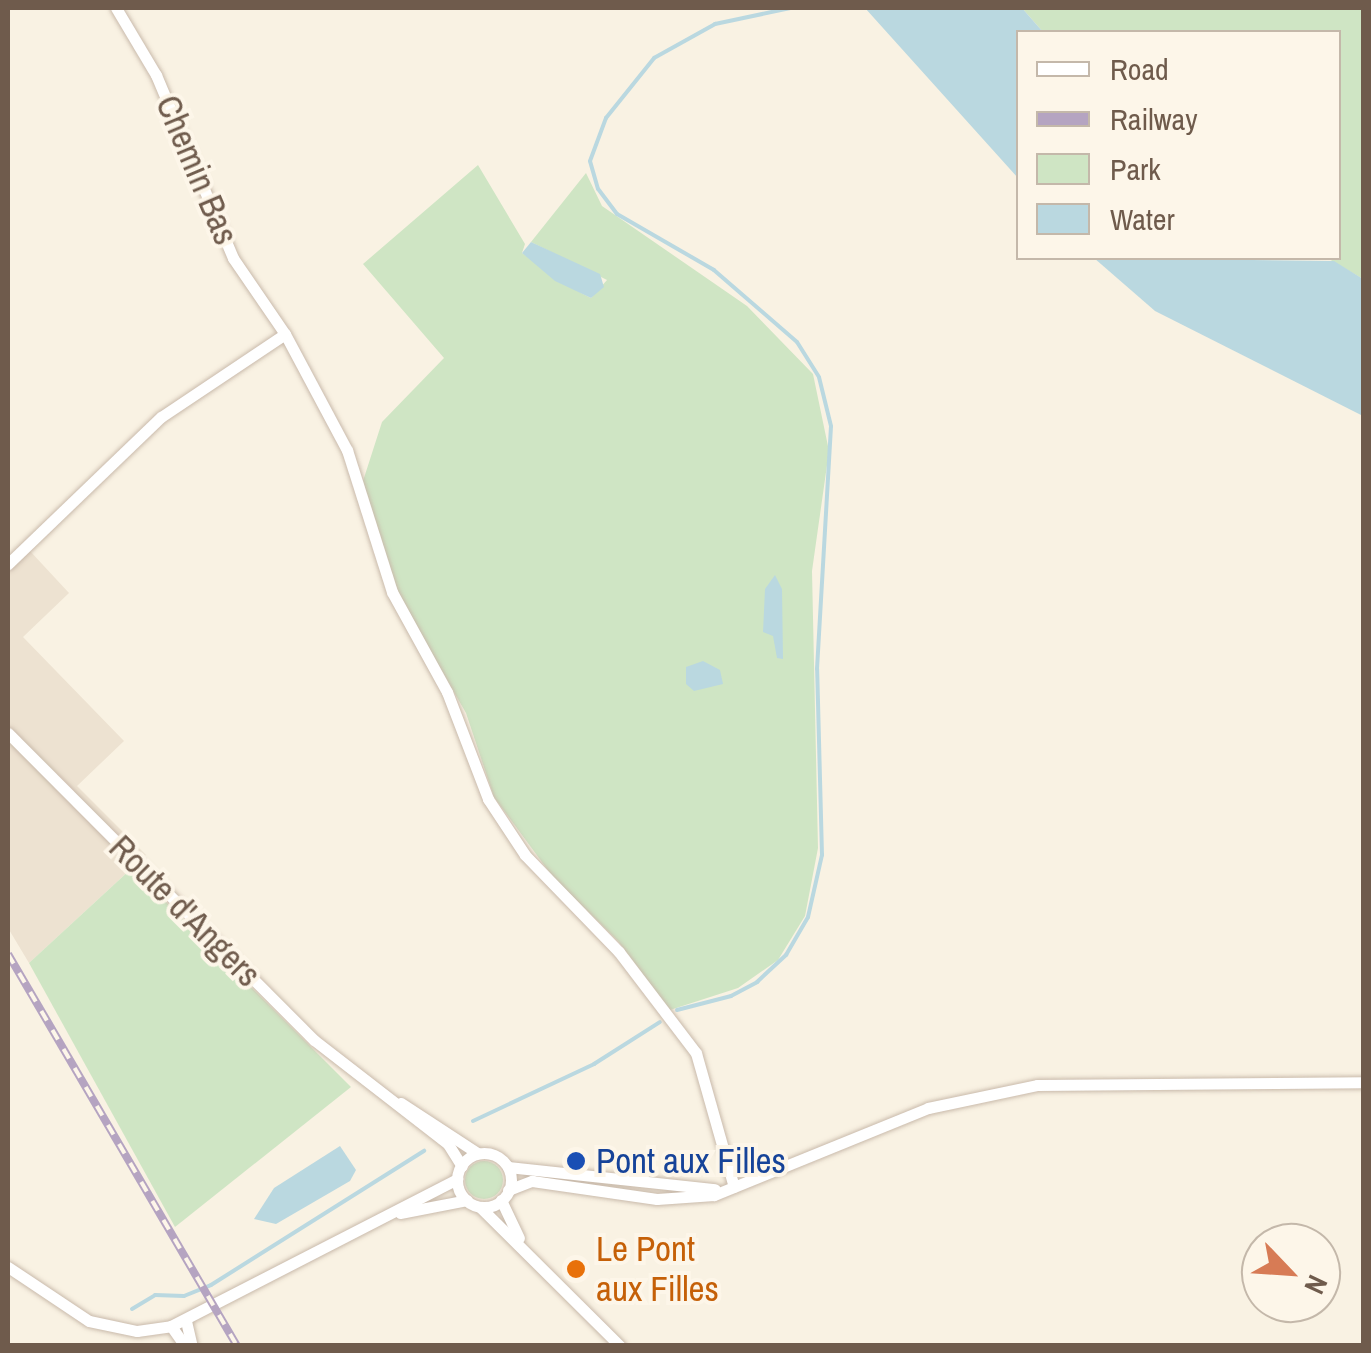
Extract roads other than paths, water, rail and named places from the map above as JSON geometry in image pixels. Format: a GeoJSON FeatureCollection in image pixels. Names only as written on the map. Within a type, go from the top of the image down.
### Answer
{"type":"FeatureCollection","features":[{"type":"Feature","properties":{"kind":"street","name":"Chemin Bas"},"geometry":{"type":"LineString","coordinates":[[116,8],[156,74],[234,258],[283,332],[347,450],[392,592],[447,692],[488,799],[525,855],[620,952],[696,1054],[734,1188]]}},
{"type":"Feature","properties":{"kind":"street"},"geometry":{"type":"LineString","coordinates":[[8,564],[161,418],[283,332]]}},
{"type":"Feature","properties":{"kind":"street","name":"Route d'Angers"},"geometry":{"type":"LineString","coordinates":[[8,733],[366,1085],[448,1144],[462,1166]]}},
{"type":"Feature","properties":{"kind":"street"},"geometry":{"type":"LineString","coordinates":[[481,1208],[504,1195],[562,1182],[680,1200],[734,1188],[928,1108],[1008,1090],[1110,1081],[1239,1088],[1364,1082]]}},
{"type":"Feature","properties":{"kind":"street","name":"Route d'Angers"},"geometry":{"type":"LineString","coordinates":[[366,1085],[477,1152]]}},
{"type":"Feature","properties":{"kind":"street"},"geometry":{"type":"LineString","coordinates":[[8,1267],[89,1320],[137,1331],[186,1321],[372,1220],[457,1179],[462,1166],[477,1152],[495,1154],[508,1168],[574,1169],[692,1190],[734,1188]]}},
{"type":"Feature","properties":{"kind":"street"},"geometry":{"type":"LineString","coordinates":[[508,1168],[504,1195],[540,1265]]}},
{"type":"Feature","properties":{"kind":"street"},"geometry":{"type":"LineString","coordinates":[[457,1179],[467,1200],[481,1208],[620,1346]]}},
{"type":"Feature","properties":{"kind":"street"},"geometry":{"type":"LineString","coordinates":[[372,1220],[467,1200]]}},
{"type":"Feature","properties":{"kind":"street"},"geometry":{"type":"LineString","coordinates":[[186,1321],[189,1346]]}},
{"type":"Feature","properties":{"kind":"street"},"geometry":{"type":"LineString","coordinates":[[171,1326],[189,1346]]}},
{"type":"Feature","properties":{"kind":"water"},"geometry":{"type":"Polygon","coordinates":[[[865,8],[1022,8],[1041,30],[1016,30],[1016,176],[865,8]]]}},
{"type":"Feature","properties":{"kind":"water"},"geometry":{"type":"Polygon","coordinates":[[[531,242],[600,274],[604,287],[591,298],[555,281],[522,253],[531,242]]]}},
{"type":"Feature","properties":{"kind":"water"},"geometry":{"type":"Polygon","coordinates":[[[1096,260],[1334,261],[1363,279],[1363,416],[1155,311],[1096,260]]]}},
{"type":"Feature","properties":{"kind":"water"},"geometry":{"type":"Polygon","coordinates":[[[775,575],[782,589],[783,659],[777,658],[773,636],[763,632],[765,589],[775,575]]]}},
{"type":"Feature","properties":{"kind":"water"},"geometry":{"type":"Polygon","coordinates":[[[703,661],[720,670],[723,684],[694,691],[686,684],[686,667],[703,661]]]}},
{"type":"Feature","properties":{"kind":"water"},"geometry":{"type":"Polygon","coordinates":[[[340,1146],[356,1170],[350,1181],[276,1224],[254,1219],[274,1188],[340,1146]]]}},
{"type":"Feature","properties":{"kind":"waterway"},"geometry":{"type":"LineString","coordinates":[[677,1010],[731,996],[757,982],[786,955],[808,917],[822,855],[817,669],[831,426],[819,377],[797,342],[714,270],[617,214],[598,189],[590,161],[606,118],[654,58],[715,24],[790,8]]}},
{"type":"Feature","properties":{"kind":"waterway"},"geometry":{"type":"LineString","coordinates":[[473,1121],[594,1064],[660,1022]]}},
{"type":"Feature","properties":{"kind":"waterway"},"geometry":{"type":"LineString","coordinates":[[132,1309],[155,1295],[184,1296],[211,1285],[424,1151]]}},
{"type":"Feature","properties":{"kind":"railway"},"geometry":{"type":"LineString","coordinates":[[8,954],[237,1346]]}},
{"type":"Feature","properties":{"kind":"place","name":"Pont aux Filles"},"geometry":{"type":"Point","coordinates":[576,1161]}},
{"type":"Feature","properties":{"kind":"place","name":"Le Pont aux Filles"},"geometry":{"type":"Point","coordinates":[576,1269]}}]}
